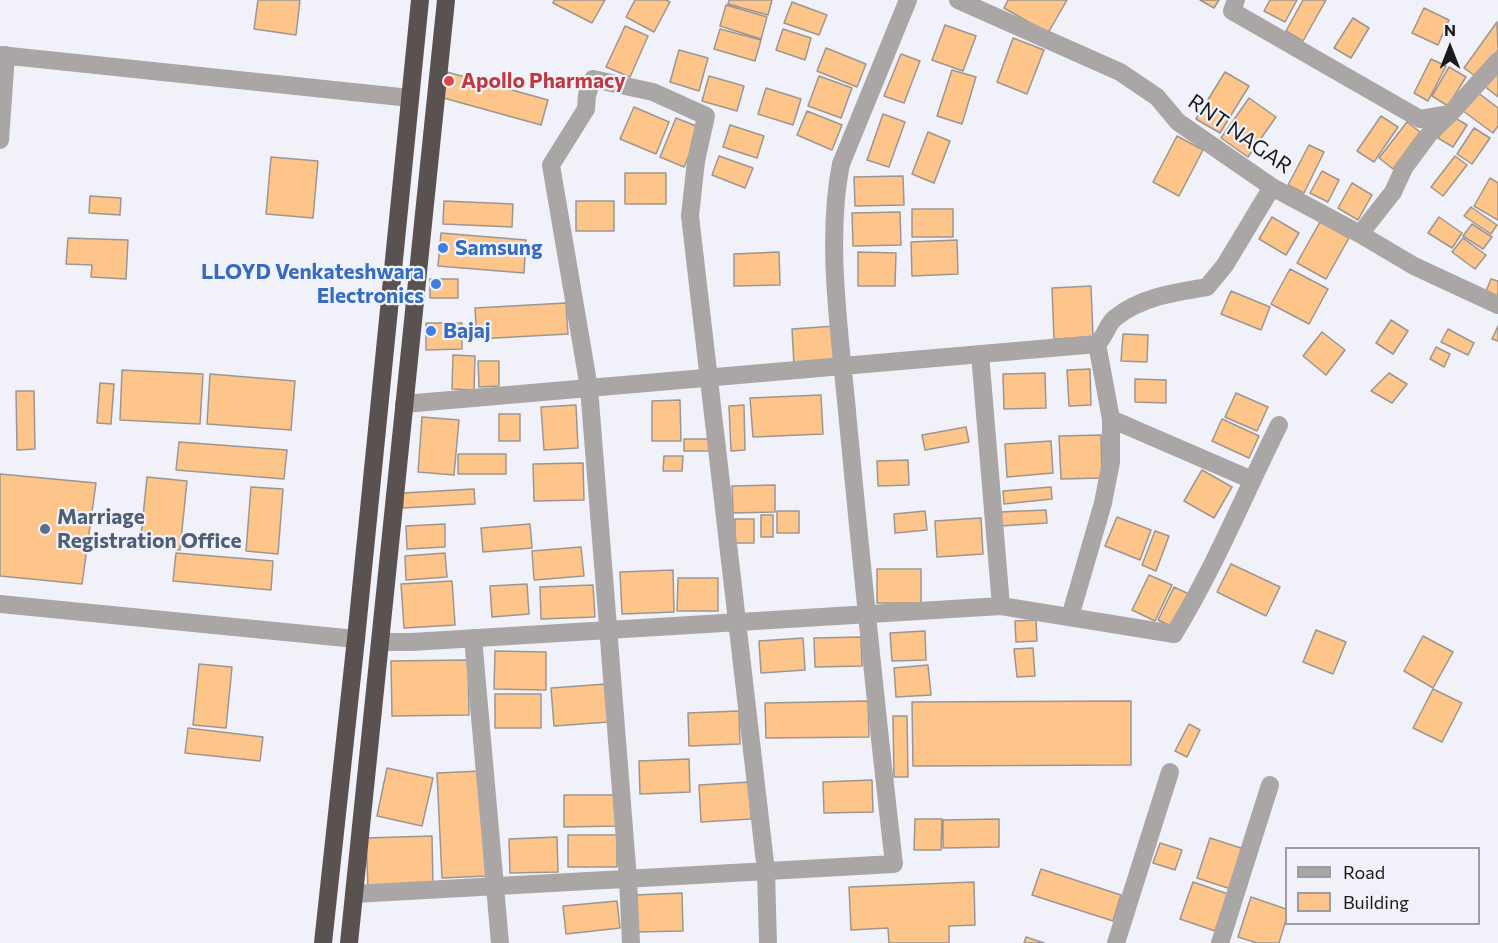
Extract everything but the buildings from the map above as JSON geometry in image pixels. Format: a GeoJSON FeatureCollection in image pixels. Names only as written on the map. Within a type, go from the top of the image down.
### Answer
{"type":"FeatureCollection","features":[{"type":"Feature","properties":{"kind":"highway"},"geometry":{"type":"LineString","coordinates":[[323,943],[420,0]]}},
{"type":"Feature","properties":{"kind":"highway"},"geometry":{"type":"LineString","coordinates":[[349,943],[446,0]]}},
{"type":"Feature","properties":{"kind":"street"},"geometry":{"type":"LineString","coordinates":[[354,894],[894,864],[866,614],[843,366],[837,285],[835,192],[841,164],[908,0]]}},
{"type":"Feature","properties":{"kind":"street","name":"RNT NAGAR"},"geometry":{"type":"LineString","coordinates":[[958,0],[1120,72],[1157,97],[1178,122],[1272,187],[1414,266],[1498,305]]}},
{"type":"Feature","properties":{"kind":"street"},"geometry":{"type":"LineString","coordinates":[[1234,5],[1420,119],[1450,114]]}},
{"type":"Feature","properties":{"kind":"street"},"geometry":{"type":"LineString","coordinates":[[0,140],[3,55],[410,98]]}},
{"type":"Feature","properties":{"kind":"street"},"geometry":{"type":"LineString","coordinates":[[1360,234],[1392,192],[1404,168],[1430,133],[1498,62]]}},
{"type":"Feature","properties":{"kind":"street"},"geometry":{"type":"LineString","coordinates":[[631,943],[628,879],[589,388],[551,165],[586,109],[587,94],[593,79],[653,92],[706,116],[696,161],[690,216],[766,871],[768,943]]}},
{"type":"Feature","properties":{"kind":"street"},"geometry":{"type":"LineString","coordinates":[[1070,617],[1103,503],[1111,462],[1111,419],[1097,344],[1113,319],[1138,304],[1175,292],[1207,287],[1225,265],[1272,187]]}},
{"type":"Feature","properties":{"kind":"street"},"geometry":{"type":"LineString","coordinates":[[404,404],[1097,344]]}},
{"type":"Feature","properties":{"kind":"street"},"geometry":{"type":"LineString","coordinates":[[980,354],[1001,606]]}},
{"type":"Feature","properties":{"kind":"street"},"geometry":{"type":"LineString","coordinates":[[1111,419],[1252,480]]}},
{"type":"Feature","properties":{"kind":"street"},"geometry":{"type":"LineString","coordinates":[[380,642],[1001,606],[1174,634],[1227,539],[1279,425]]}},
{"type":"Feature","properties":{"kind":"street"},"geometry":{"type":"LineString","coordinates":[[0,604],[356,639]]}},
{"type":"Feature","properties":{"kind":"street"},"geometry":{"type":"LineString","coordinates":[[473,638],[500,943]]}},
{"type":"Feature","properties":{"kind":"street"},"geometry":{"type":"LineString","coordinates":[[1116,943],[1170,772]]}},
{"type":"Feature","properties":{"kind":"street"},"geometry":{"type":"LineString","coordinates":[[1220,943],[1270,785]]}},
{"type":"Feature","properties":{"kind":"place","name":"Apollo Pharmacy"},"geometry":{"type":"Point","coordinates":[449,81]}},
{"type":"Feature","properties":{"kind":"place","name":"Samsung"},"geometry":{"type":"Point","coordinates":[443,248]}},
{"type":"Feature","properties":{"kind":"place","name":"LLOYD Venkateshwara Electronics"},"geometry":{"type":"Point","coordinates":[436,284]}},
{"type":"Feature","properties":{"kind":"place","name":"Bajaj"},"geometry":{"type":"Point","coordinates":[431,331]}},
{"type":"Feature","properties":{"kind":"place","name":"Marriage Registration Office"},"geometry":{"type":"Point","coordinates":[45,529]}}]}
